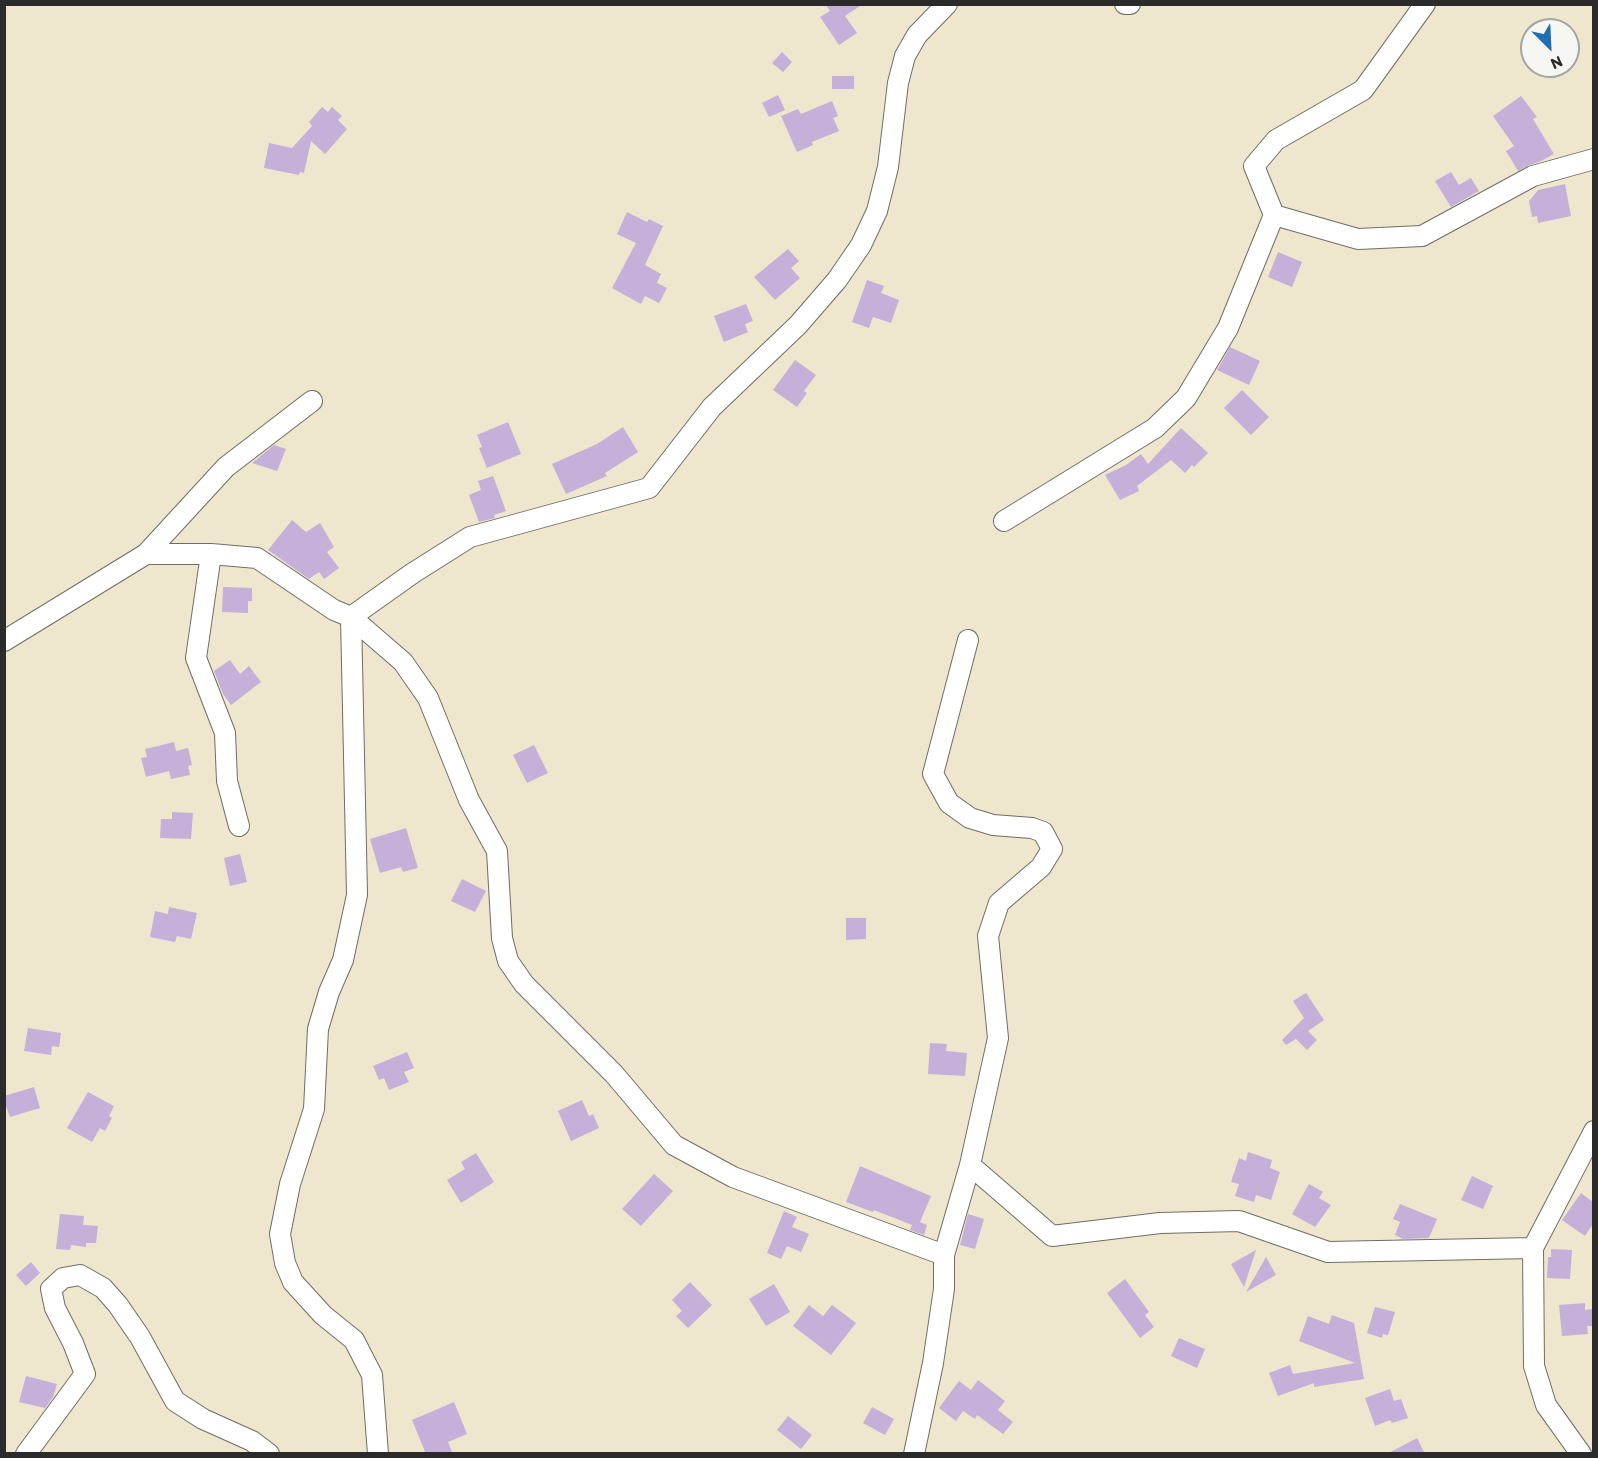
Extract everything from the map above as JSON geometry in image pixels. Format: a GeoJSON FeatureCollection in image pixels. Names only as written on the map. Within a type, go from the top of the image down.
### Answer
{"type":"FeatureCollection","features":[{"type":"Feature","properties":{"kind":"street"},"geometry":{"type":"LineString","coordinates":[[351,617],[413,573],[470,537],[649,488],[712,407],[798,325],[837,280],[861,245],[877,211],[888,167],[898,83],[905,56],[917,34],[947,4]]}},
{"type":"Feature","properties":{"kind":"street"},"geometry":{"type":"LineString","coordinates":[[1125,4],[1130,4]]}},
{"type":"Feature","properties":{"kind":"street"},"geometry":{"type":"LineString","coordinates":[[1004,521],[1155,428],[1186,398],[1228,328],[1274,215],[1254,166],[1276,140],[1364,90],[1425,4]]}},
{"type":"Feature","properties":{"kind":"street"},"geometry":{"type":"LineString","coordinates":[[1274,215],[1358,239],[1422,236],[1533,176],[1593,159]]}},
{"type":"Feature","properties":{"kind":"street"},"geometry":{"type":"LineString","coordinates":[[4,641],[146,554],[226,467],[312,401]]}},
{"type":"Feature","properties":{"kind":"street"},"geometry":{"type":"LineString","coordinates":[[146,554],[211,554],[257,558],[334,610],[351,617],[403,662],[428,698],[469,801],[497,851],[502,938],[508,961],[524,984],[614,1074],[674,1145],[733,1177],[944,1255]]}},
{"type":"Feature","properties":{"kind":"street"},"geometry":{"type":"LineString","coordinates":[[211,554],[196,658],[225,733],[227,781],[239,826]]}},
{"type":"Feature","properties":{"kind":"street"},"geometry":{"type":"LineString","coordinates":[[351,617],[357,895],[343,960],[329,992],[318,1029],[314,1109],[290,1184],[280,1234],[285,1263],[293,1282],[323,1315],[354,1340],[372,1375],[378,1454]]}},
{"type":"Feature","properties":{"kind":"street"},"geometry":{"type":"LineString","coordinates":[[914,1454],[933,1363],[944,1289],[944,1255],[970,1165],[998,1038],[988,936],[999,903],[1041,867],[1052,849],[1043,832],[1032,828],[993,825],[970,818],[949,803],[933,774],[968,640]]}},
{"type":"Feature","properties":{"kind":"street"},"geometry":{"type":"LineString","coordinates":[[1581,1454],[1546,1405],[1534,1366],[1533,1248],[1593,1131]]}},
{"type":"Feature","properties":{"kind":"street"},"geometry":{"type":"LineString","coordinates":[[970,1165],[1053,1236],[1160,1223],[1239,1221],[1328,1252],[1533,1248]]}},
{"type":"Feature","properties":{"kind":"street"},"geometry":{"type":"LineString","coordinates":[[26,1454],[85,1374],[73,1342],[55,1308],[51,1289],[63,1278],[80,1275],[103,1288],[118,1305],[140,1337],[176,1401],[203,1419],[252,1441],[269,1454]]}},
{"type":"Feature","properties":{"kind":"building"},"geometry":{"type":"Polygon","coordinates":[[[825,4],[863,4],[845,16],[857,33],[839,45],[820,17],[830,11],[825,4]]]}},
{"type":"Feature","properties":{"kind":"building"},"geometry":{"type":"Polygon","coordinates":[[[782,52],[792,62],[783,72],[772,63],[782,52]]]}},
{"type":"Feature","properties":{"kind":"building"},"geometry":{"type":"Polygon","coordinates":[[[832,76],[854,76],[854,89],[832,89],[832,76]]]}},
{"type":"Feature","properties":{"kind":"building"},"geometry":{"type":"Polygon","coordinates":[[[778,95],[785,110],[769,117],[762,103],[778,95]]]}},
{"type":"Feature","properties":{"kind":"building"},"geometry":{"type":"Polygon","coordinates":[[[1521,96],[1537,117],[1533,119],[1554,154],[1518,171],[1506,151],[1514,146],[1493,116],[1521,96]]]}},
{"type":"Feature","properties":{"kind":"building"},"geometry":{"type":"Polygon","coordinates":[[[832,101],[838,116],[833,118],[839,131],[812,142],[813,145],[797,152],[781,116],[798,109],[801,114],[832,101]]]}},
{"type":"Feature","properties":{"kind":"building"},"geometry":{"type":"Polygon","coordinates":[[[322,107],[328,112],[332,107],[342,116],[338,120],[347,129],[325,154],[311,141],[304,173],[300,172],[299,175],[264,168],[269,143],[292,148],[312,126],[309,122],[322,107]]]}},
{"type":"Feature","properties":{"kind":"building"},"geometry":{"type":"Polygon","coordinates":[[[1451,172],[1459,185],[1471,178],[1479,191],[1451,207],[1435,181],[1451,172]]]}},
{"type":"Feature","properties":{"kind":"building"},"geometry":{"type":"Polygon","coordinates":[[[1565,184],[1571,216],[1538,223],[1537,216],[1532,217],[1529,201],[1538,190],[1565,184]]]}},
{"type":"Feature","properties":{"kind":"building"},"geometry":{"type":"Polygon","coordinates":[[[627,212],[647,222],[649,219],[663,226],[645,265],[661,274],[657,283],[667,288],[659,303],[645,296],[641,304],[612,288],[636,243],[617,234],[627,212]]]}},
{"type":"Feature","properties":{"kind":"building"},"geometry":{"type":"Polygon","coordinates":[[[788,249],[799,261],[791,268],[800,278],[775,300],[754,277],[788,249]]]}},
{"type":"Feature","properties":{"kind":"building"},"geometry":{"type":"Polygon","coordinates":[[[1278,252],[1302,262],[1292,287],[1268,277],[1278,252]]]}},
{"type":"Feature","properties":{"kind":"building"},"geometry":{"type":"Polygon","coordinates":[[[867,280],[884,286],[881,293],[899,300],[891,323],[873,317],[869,328],[852,322],[867,280]]]}},
{"type":"Feature","properties":{"kind":"building"},"geometry":{"type":"Polygon","coordinates":[[[746,304],[753,321],[745,324],[748,332],[724,342],[714,316],[746,304]]]}},
{"type":"Feature","properties":{"kind":"building"},"geometry":{"type":"Polygon","coordinates":[[[1230,347],[1260,361],[1249,385],[1217,370],[1230,347]]]}},
{"type":"Feature","properties":{"kind":"building"},"geometry":{"type":"Polygon","coordinates":[[[795,360],[816,375],[804,391],[807,393],[797,407],[773,390],[795,360]]]}},
{"type":"Feature","properties":{"kind":"building"},"geometry":{"type":"Polygon","coordinates":[[[1242,390],[1269,417],[1251,435],[1224,408],[1242,390]]]}},
{"type":"Feature","properties":{"kind":"building"},"geometry":{"type":"Polygon","coordinates":[[[508,422],[521,454],[487,468],[479,448],[482,447],[477,435],[508,422]]]}},
{"type":"Feature","properties":{"kind":"building"},"geometry":{"type":"Polygon","coordinates":[[[623,427],[638,452],[605,473],[607,476],[566,494],[552,464],[597,444],[623,427]]]}},
{"type":"Feature","properties":{"kind":"building"},"geometry":{"type":"Polygon","coordinates":[[[1181,428],[1208,453],[1185,473],[1171,460],[1137,486],[1139,491],[1120,500],[1105,475],[1126,465],[1141,454],[1148,464],[1181,428]]]}},
{"type":"Feature","properties":{"kind":"building"},"geometry":{"type":"Polygon","coordinates":[[[274,445],[286,449],[277,471],[252,463],[274,445]]]}},
{"type":"Feature","properties":{"kind":"building"},"geometry":{"type":"Polygon","coordinates":[[[493,476],[506,511],[494,515],[495,518],[479,522],[469,495],[481,490],[478,481],[493,476]]]}},
{"type":"Feature","properties":{"kind":"building"},"geometry":{"type":"Polygon","coordinates":[[[292,520],[306,532],[320,523],[334,547],[327,552],[339,568],[324,579],[319,572],[309,579],[268,550],[292,520]]]}},
{"type":"Feature","properties":{"kind":"building"},"geometry":{"type":"Polygon","coordinates":[[[223,587],[252,588],[252,601],[248,601],[248,613],[222,612],[223,587]]]}},
{"type":"Feature","properties":{"kind":"building"},"geometry":{"type":"Polygon","coordinates":[[[230,660],[240,674],[249,666],[261,682],[231,705],[223,694],[214,671],[230,660]]]}},
{"type":"Feature","properties":{"kind":"building"},"geometry":{"type":"Polygon","coordinates":[[[174,742],[176,751],[188,748],[192,765],[188,766],[190,775],[171,779],[169,771],[146,777],[141,758],[147,757],[145,749],[174,742]]]}},
{"type":"Feature","properties":{"kind":"building"},"geometry":{"type":"Polygon","coordinates":[[[534,745],[548,773],[527,783],[513,755],[534,745]]]}},
{"type":"Feature","properties":{"kind":"building"},"geometry":{"type":"Polygon","coordinates":[[[172,812],[193,813],[191,839],[160,838],[161,819],[172,819],[172,812]]]}},
{"type":"Feature","properties":{"kind":"building"},"geometry":{"type":"Polygon","coordinates":[[[406,828],[418,868],[403,872],[401,867],[380,873],[370,839],[406,828]]]}},
{"type":"Feature","properties":{"kind":"building"},"geometry":{"type":"Polygon","coordinates":[[[240,854],[247,882],[230,886],[224,858],[240,854]]]}},
{"type":"Feature","properties":{"kind":"building"},"geometry":{"type":"Polygon","coordinates":[[[462,879],[486,891],[475,912],[451,901],[462,879]]]}},
{"type":"Feature","properties":{"kind":"building"},"geometry":{"type":"Polygon","coordinates":[[[169,907],[197,913],[191,939],[177,936],[175,942],[150,937],[155,911],[168,914],[169,907]]]}},
{"type":"Feature","properties":{"kind":"building"},"geometry":{"type":"Polygon","coordinates":[[[846,918],[866,918],[866,939],[846,940],[846,918]]]}},
{"type":"Feature","properties":{"kind":"building"},"geometry":{"type":"Polygon","coordinates":[[[1306,993],[1324,1020],[1308,1031],[1317,1040],[1307,1050],[1296,1039],[1286,1045],[1282,1040],[1304,1018],[1293,1001],[1306,993]]]}},
{"type":"Feature","properties":{"kind":"building"},"geometry":{"type":"Polygon","coordinates":[[[28,1028],[61,1033],[59,1047],[52,1046],[51,1055],[24,1051],[28,1028]]]}},
{"type":"Feature","properties":{"kind":"building"},"geometry":{"type":"Polygon","coordinates":[[[930,1043],[947,1044],[946,1051],[967,1053],[965,1076],[928,1074],[930,1043]]]}},
{"type":"Feature","properties":{"kind":"building"},"geometry":{"type":"Polygon","coordinates":[[[407,1052],[414,1068],[404,1072],[409,1082],[389,1090],[384,1078],[379,1080],[373,1066],[407,1052]]]}},
{"type":"Feature","properties":{"kind":"building"},"geometry":{"type":"Polygon","coordinates":[[[34,1087],[40,1108],[10,1117],[4,1096],[34,1087]]]}},
{"type":"Feature","properties":{"kind":"building"},"geometry":{"type":"Polygon","coordinates":[[[88,1092],[114,1106],[109,1116],[112,1118],[105,1131],[100,1128],[92,1142],[67,1128],[88,1092]]]}},
{"type":"Feature","properties":{"kind":"building"},"geometry":{"type":"Polygon","coordinates":[[[582,1100],[589,1116],[593,1114],[599,1128],[571,1141],[558,1111],[582,1100]]]}},
{"type":"Feature","properties":{"kind":"building"},"geometry":{"type":"Polygon","coordinates":[[[1248,1152],[1272,1160],[1270,1168],[1280,1172],[1271,1200],[1256,1195],[1254,1202],[1235,1196],[1239,1184],[1231,1182],[1239,1158],[1246,1161],[1248,1152]]]}},
{"type":"Feature","properties":{"kind":"building"},"geometry":{"type":"Polygon","coordinates":[[[476,1153],[494,1182],[461,1203],[447,1180],[465,1169],[461,1162],[476,1153]]]}},
{"type":"Feature","properties":{"kind":"building"},"geometry":{"type":"Polygon","coordinates":[[[860,1166],[931,1196],[920,1222],[927,1225],[924,1235],[910,1230],[912,1225],[846,1202],[860,1166]]]}},
{"type":"Feature","properties":{"kind":"building"},"geometry":{"type":"Polygon","coordinates":[[[654,1174],[673,1191],[641,1226],[622,1209],[654,1174]]]}},
{"type":"Feature","properties":{"kind":"building"},"geometry":{"type":"Polygon","coordinates":[[[1472,1176],[1493,1186],[1483,1209],[1461,1200],[1472,1176]]]}},
{"type":"Feature","properties":{"kind":"building"},"geometry":{"type":"Polygon","coordinates":[[[1309,1184],[1323,1192],[1319,1198],[1331,1205],[1315,1227],[1292,1214],[1309,1184]]]}},
{"type":"Feature","properties":{"kind":"building"},"geometry":{"type":"Polygon","coordinates":[[[1581,1193],[1593,1202],[1593,1224],[1585,1236],[1562,1220],[1581,1193]]]}},
{"type":"Feature","properties":{"kind":"building"},"geometry":{"type":"Polygon","coordinates":[[[1400,1204],[1437,1219],[1429,1238],[1403,1239],[1395,1235],[1400,1222],[1393,1219],[1400,1204]]]}},
{"type":"Feature","properties":{"kind":"building"},"geometry":{"type":"Polygon","coordinates":[[[784,1211],[797,1217],[792,1227],[809,1234],[801,1252],[787,1246],[781,1259],[767,1253],[784,1211]]]}},
{"type":"Feature","properties":{"kind":"building"},"geometry":{"type":"Polygon","coordinates":[[[60,1214],[84,1216],[83,1225],[98,1226],[96,1243],[86,1243],[86,1247],[71,1245],[70,1250],[56,1249],[60,1214]]]}},
{"type":"Feature","properties":{"kind":"building"},"geometry":{"type":"Polygon","coordinates":[[[968,1214],[984,1219],[975,1249],[960,1245],[968,1214]]]}},
{"type":"Feature","properties":{"kind":"building"},"geometry":{"type":"Polygon","coordinates":[[[1551,1249],[1572,1250],[1570,1279],[1547,1278],[1548,1257],[1551,1257],[1551,1249]]]}},
{"type":"Feature","properties":{"kind":"building"},"geometry":{"type":"Polygon","coordinates":[[[1256,1250],[1244,1287],[1231,1264],[1256,1250]]]}},
{"type":"Feature","properties":{"kind":"building"},"geometry":{"type":"Polygon","coordinates":[[[1266,1257],[1276,1275],[1246,1292],[1266,1257]]]}},
{"type":"Feature","properties":{"kind":"building"},"geometry":{"type":"Polygon","coordinates":[[[31,1262],[40,1273],[26,1286],[16,1275],[31,1262]]]}},
{"type":"Feature","properties":{"kind":"building"},"geometry":{"type":"Polygon","coordinates":[[[1125,1279],[1149,1312],[1145,1315],[1154,1327],[1140,1338],[1107,1293],[1125,1279]]]}},
{"type":"Feature","properties":{"kind":"building"},"geometry":{"type":"Polygon","coordinates":[[[690,1282],[712,1305],[688,1328],[676,1316],[682,1311],[672,1300],[690,1282]]]}},
{"type":"Feature","properties":{"kind":"building"},"geometry":{"type":"Polygon","coordinates":[[[774,1284],[790,1312],[766,1326],[749,1299],[774,1284]]]}},
{"type":"Feature","properties":{"kind":"building"},"geometry":{"type":"Polygon","coordinates":[[[1585,1303],[1585,1310],[1593,1309],[1593,1326],[1587,1326],[1588,1334],[1562,1336],[1559,1305],[1585,1303]]]}},
{"type":"Feature","properties":{"kind":"building"},"geometry":{"type":"Polygon","coordinates":[[[809,1305],[823,1316],[832,1305],[856,1323],[831,1355],[793,1326],[809,1305]]]}},
{"type":"Feature","properties":{"kind":"building"},"geometry":{"type":"Polygon","coordinates":[[[1375,1307],[1395,1312],[1388,1335],[1383,1334],[1382,1338],[1367,1333],[1375,1307]]]}},
{"type":"Feature","properties":{"kind":"building"},"geometry":{"type":"Polygon","coordinates":[[[1332,1315],[1354,1323],[1364,1379],[1314,1387],[1314,1383],[1278,1396],[1269,1373],[1290,1365],[1293,1374],[1355,1363],[1299,1341],[1308,1316],[1329,1324],[1332,1315]]]}},
{"type":"Feature","properties":{"kind":"building"},"geometry":{"type":"Polygon","coordinates":[[[1179,1338],[1205,1349],[1197,1368],[1171,1356],[1179,1338]]]}},
{"type":"Feature","properties":{"kind":"building"},"geometry":{"type":"Polygon","coordinates":[[[26,1376],[57,1384],[53,1397],[45,1408],[19,1402],[26,1376]]]}},
{"type":"Feature","properties":{"kind":"building"},"geometry":{"type":"Polygon","coordinates":[[[978,1380],[1005,1401],[998,1410],[1013,1422],[1003,1434],[977,1415],[975,1419],[963,1411],[956,1421],[939,1408],[959,1381],[971,1390],[978,1380]]]}},
{"type":"Feature","properties":{"kind":"building"},"geometry":{"type":"Polygon","coordinates":[[[1390,1389],[1394,1401],[1401,1399],[1408,1418],[1392,1423],[1390,1420],[1375,1426],[1365,1398],[1390,1389]]]}},
{"type":"Feature","properties":{"kind":"building"},"geometry":{"type":"Polygon","coordinates":[[[454,1402],[467,1434],[448,1442],[453,1454],[426,1454],[412,1420],[454,1402]]]}},
{"type":"Feature","properties":{"kind":"building"},"geometry":{"type":"Polygon","coordinates":[[[872,1407],[894,1419],[885,1435],[863,1423],[872,1407]]]}},
{"type":"Feature","properties":{"kind":"building"},"geometry":{"type":"Polygon","coordinates":[[[788,1416],[812,1435],[801,1449],[777,1430],[788,1416]]]}},
{"type":"Feature","properties":{"kind":"building"},"geometry":{"type":"Polygon","coordinates":[[[1417,1438],[1425,1454],[1387,1454],[1417,1438]]]}}]}
